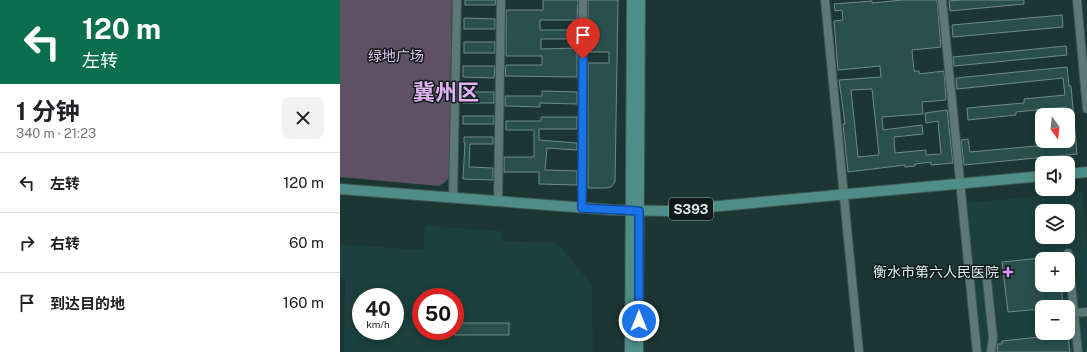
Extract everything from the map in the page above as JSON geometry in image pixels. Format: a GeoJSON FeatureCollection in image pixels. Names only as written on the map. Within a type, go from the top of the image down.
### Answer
{"type":"FeatureCollection","features":[{"type":"Feature","properties":{"kind":"main road"},"geometry":{"type":"LineString","coordinates":[[632,0],[638,352]]}},
{"type":"Feature","properties":{"kind":"main road"},"geometry":{"type":"LineString","coordinates":[[630,352],[640,0]]}},
{"type":"Feature","properties":{"kind":"main road"},"geometry":{"type":"LineString","coordinates":[[1075,173],[1087,172]]}},
{"type":"Feature","properties":{"kind":"main road","name":"S393"},"geometry":{"type":"LineString","coordinates":[[340,189],[582,208],[666,211],[1035,177]]}},
{"type":"Feature","properties":{"kind":"street"},"geometry":{"type":"LineString","coordinates":[[453,198],[457,0]]}},
{"type":"Feature","properties":{"kind":"street"},"geometry":{"type":"LineString","coordinates":[[498,202],[501,0]]}},
{"type":"Feature","properties":{"kind":"street"},"geometry":{"type":"LineString","coordinates":[[582,208],[583,0]]}},
{"type":"Feature","properties":{"kind":"street"},"geometry":{"type":"LineString","coordinates":[[825,0],[859,352]]}},
{"type":"Feature","properties":{"kind":"street"},"geometry":{"type":"LineString","coordinates":[[942,0],[977,352]]}},
{"type":"Feature","properties":{"kind":"street"},"geometry":{"type":"LineString","coordinates":[[1077,0],[1087,109]]}},
{"type":"Feature","properties":{"kind":"street"},"geometry":{"type":"LineString","coordinates":[[986,271],[993,338],[991,352]]}},
{"type":"Feature","properties":{"kind":"street"},"geometry":{"type":"LineString","coordinates":[[1075,313],[1087,312]]}},
{"type":"Feature","properties":{"kind":"street"},"geometry":{"type":"LineString","coordinates":[[1075,323],[1078,352]]}},
{"type":"Feature","properties":{"kind":"shaded area","name":"衡水市第六人民医院"},"geometry":{"type":"Polygon","coordinates":[[[1082,192],[1087,246],[1087,352],[982,352],[967,203],[1040,196],[1075,196],[1075,193],[1082,192]]]}},
{"type":"Feature","properties":{"kind":"shaded area"},"geometry":{"type":"Polygon","coordinates":[[[425,226],[501,231],[501,241],[554,243],[561,247],[592,285],[593,352],[344,352],[345,277],[340,277],[340,244],[423,250],[425,226]]]}},
{"type":"Feature","properties":{"kind":"green space","name":"绿地广场"},"geometry":{"type":"Polygon","coordinates":[[[340,0],[452,0],[449,177],[439,186],[340,177],[340,0]]]}},
{"type":"Feature","properties":{"kind":"building"},"geometry":{"type":"Polygon","coordinates":[[[465,0],[496,0],[495,5],[465,5],[465,0]]]}},
{"type":"Feature","properties":{"kind":"building"},"geometry":{"type":"Polygon","coordinates":[[[543,0],[578,0],[577,20],[540,20],[540,30],[577,30],[577,39],[541,39],[541,49],[577,48],[577,77],[505,76],[506,65],[542,65],[542,56],[506,56],[506,10],[543,10],[543,0]]]}},
{"type":"Feature","properties":{"kind":"building"},"geometry":{"type":"Polygon","coordinates":[[[588,0],[618,0],[615,182],[611,187],[606,188],[588,188],[588,63],[609,63],[609,52],[588,52],[588,0]]]}},
{"type":"Feature","properties":{"kind":"building"},"geometry":{"type":"Polygon","coordinates":[[[902,0],[937,0],[941,47],[912,50],[914,71],[919,71],[919,74],[944,71],[946,100],[922,102],[923,114],[882,117],[883,130],[922,125],[923,134],[894,137],[895,153],[926,150],[926,155],[941,154],[938,121],[926,123],[925,113],[947,110],[953,163],[931,165],[931,162],[915,164],[915,166],[905,167],[905,165],[848,172],[843,124],[845,124],[839,80],[881,77],[880,66],[838,70],[834,21],[843,20],[842,10],[835,11],[834,4],[872,1],[872,3],[902,0]],[[872,89],[851,90],[858,157],[879,155],[872,89]]]}},
{"type":"Feature","properties":{"kind":"building"},"geometry":{"type":"Polygon","coordinates":[[[1024,0],[1024,4],[950,11],[949,1],[1024,0]]]}},
{"type":"Feature","properties":{"kind":"building"},"geometry":{"type":"Polygon","coordinates":[[[1062,15],[1063,27],[953,37],[952,25],[1062,15]]]}},
{"type":"Feature","properties":{"kind":"building"},"geometry":{"type":"Polygon","coordinates":[[[464,18],[495,19],[495,29],[464,29],[464,18]]]}},
{"type":"Feature","properties":{"kind":"building"},"geometry":{"type":"Polygon","coordinates":[[[464,42],[495,42],[495,53],[464,53],[464,42]]]}},
{"type":"Feature","properties":{"kind":"building"},"geometry":{"type":"Polygon","coordinates":[[[1066,46],[1067,55],[954,66],[953,57],[1066,46]]]}},
{"type":"Feature","properties":{"kind":"building"},"geometry":{"type":"Polygon","coordinates":[[[463,66],[495,66],[494,78],[463,77],[463,66]]]}},
{"type":"Feature","properties":{"kind":"building"},"geometry":{"type":"Polygon","coordinates":[[[1067,67],[1069,86],[1071,86],[1073,108],[1035,108],[1035,110],[1016,112],[1016,115],[968,120],[967,108],[1024,103],[1024,99],[1065,95],[1063,78],[957,89],[956,78],[1067,67]]]}},
{"type":"Feature","properties":{"kind":"building"},"geometry":{"type":"Polygon","coordinates":[[[542,91],[577,92],[577,104],[540,103],[540,107],[505,106],[505,96],[542,96],[542,91]]]}},
{"type":"Feature","properties":{"kind":"building"},"geometry":{"type":"Polygon","coordinates":[[[463,92],[494,92],[494,103],[463,103],[463,92]]]}},
{"type":"Feature","properties":{"kind":"building"},"geometry":{"type":"Polygon","coordinates":[[[463,116],[494,116],[494,124],[463,124],[463,116]]]}},
{"type":"Feature","properties":{"kind":"building"},"geometry":{"type":"Polygon","coordinates":[[[541,117],[577,117],[577,129],[539,129],[539,140],[577,143],[577,150],[547,148],[545,170],[577,171],[577,185],[539,184],[539,172],[504,172],[504,157],[534,157],[534,130],[506,130],[506,121],[541,121],[541,117]]]}},
{"type":"Feature","properties":{"kind":"building"},"geometry":{"type":"Polygon","coordinates":[[[1075,131],[1077,154],[1035,156],[1035,158],[964,165],[961,140],[968,139],[970,152],[1035,146],[1035,148],[1075,148],[1075,131]]]}},
{"type":"Feature","properties":{"kind":"building"},"geometry":{"type":"Polygon","coordinates":[[[464,137],[493,137],[493,144],[470,144],[469,167],[493,168],[493,180],[463,179],[464,137]]]}},
{"type":"Feature","properties":{"kind":"building"},"geometry":{"type":"Polygon","coordinates":[[[1035,259],[1035,292],[1062,292],[1062,300],[1035,300],[1035,310],[1008,312],[1002,262],[1035,259]]]}},
{"type":"Feature","properties":{"kind":"building"},"geometry":{"type":"Polygon","coordinates":[[[464,323],[509,323],[509,335],[464,335],[464,323]]]}},
{"type":"Feature","properties":{"kind":"building"},"geometry":{"type":"Polygon","coordinates":[[[1035,337],[1035,340],[1068,340],[1070,352],[997,352],[998,344],[1002,344],[1002,341],[1035,337]]]}},
{"type":"Feature","properties":{"kind":"place","name":"衡水市第六人民医院"},"geometry":{"type":"Point","coordinates":[1008,272]}},
{"type":"Feature","properties":{"kind":"district","name":"冀州区"},"geometry":{"type":"Point","coordinates":[446,92]}},
{"type":"Feature","properties":{"kind":"route"},"geometry":{"type":"LineString","coordinates":[[583,59],[582,208],[639,211],[639,321]]}}]}
